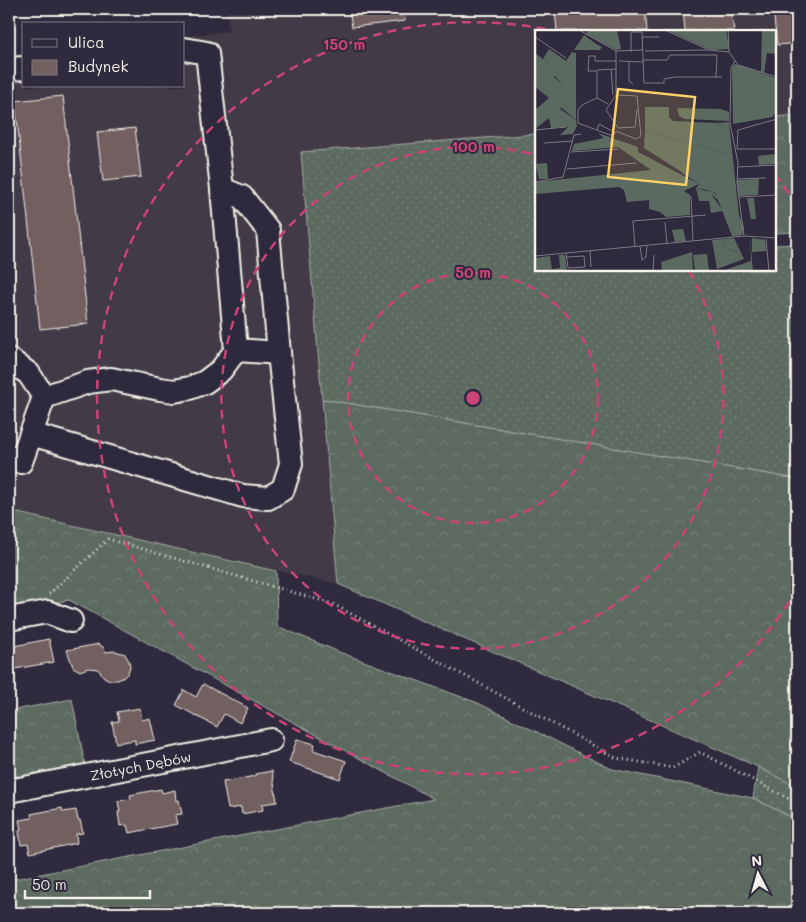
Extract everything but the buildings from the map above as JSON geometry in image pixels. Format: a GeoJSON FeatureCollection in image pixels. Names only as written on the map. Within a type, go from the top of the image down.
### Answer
{"type":"FeatureCollection","features":[{"type":"Feature","properties":{"kind":"street"},"geometry":{"type":"LineString","coordinates":[[44,397],[88,382],[111,380],[174,391],[190,388],[204,382],[221,370],[236,350],[222,189],[207,53],[185,49]]}},
{"type":"Feature","properties":{"kind":"street"},"geometry":{"type":"LineString","coordinates":[[9,69],[22,68]]}},
{"type":"Feature","properties":{"kind":"street"},"geometry":{"type":"LineString","coordinates":[[31,434],[243,496],[268,498],[283,489],[291,464],[268,230],[242,196],[222,189]]}},
{"type":"Feature","properties":{"kind":"street"},"geometry":{"type":"LineString","coordinates":[[236,350],[279,353]]}},
{"type":"Feature","properties":{"kind":"street"},"geometry":{"type":"LineString","coordinates":[[9,359],[29,374],[44,397]]}},
{"type":"Feature","properties":{"kind":"street"},"geometry":{"type":"LineString","coordinates":[[13,465],[31,434],[44,397]]}},
{"type":"Feature","properties":{"kind":"street"},"geometry":{"type":"LineString","coordinates":[[16,617],[47,612],[71,621]]}},
{"type":"Feature","properties":{"kind":"street","name":"Złotych Dębów"},"geometry":{"type":"LineString","coordinates":[[9,791],[271,740]]}},
{"type":"Feature","properties":{"kind":"path"},"geometry":{"type":"LineString","coordinates":[[16,617],[64,580],[108,539],[334,604],[616,758],[673,768],[700,752],[797,803]]}},
{"type":"Feature","properties":{"kind":"shaded area"},"geometry":{"type":"Polygon","coordinates":[[[227,9],[797,9],[797,115],[776,117],[776,30],[535,30],[535,134],[302,152],[338,584],[9,511],[9,55],[22,53],[22,88],[185,88],[185,36],[229,31],[227,9]]]}},
{"type":"Feature","properties":{"kind":"green space"},"geometry":{"type":"Polygon","coordinates":[[[797,115],[797,232],[776,233],[776,117],[797,115]]]}},
{"type":"Feature","properties":{"kind":"green space"},"geometry":{"type":"Polygon","coordinates":[[[535,134],[535,271],[776,271],[776,245],[797,244],[797,479],[322,399],[301,152],[535,134]]]}},
{"type":"Feature","properties":{"kind":"green space"},"geometry":{"type":"Polygon","coordinates":[[[322,399],[797,479],[797,787],[758,767],[338,584],[322,399]]]}},
{"type":"Feature","properties":{"kind":"green space"},"geometry":{"type":"Polygon","coordinates":[[[9,511],[276,571],[277,626],[339,652],[478,703],[612,769],[753,798],[797,820],[797,913],[9,913],[9,880],[434,799],[69,600],[9,611],[9,511]]]}},
{"type":"Feature","properties":{"kind":"green space"},"geometry":{"type":"Polygon","coordinates":[[[72,699],[85,765],[29,778],[9,774],[9,711],[72,699]]]}},
{"type":"Feature","properties":{"kind":"green space"},"geometry":{"type":"Polygon","coordinates":[[[758,767],[797,787],[797,820],[753,798],[758,767]]]}}]}
